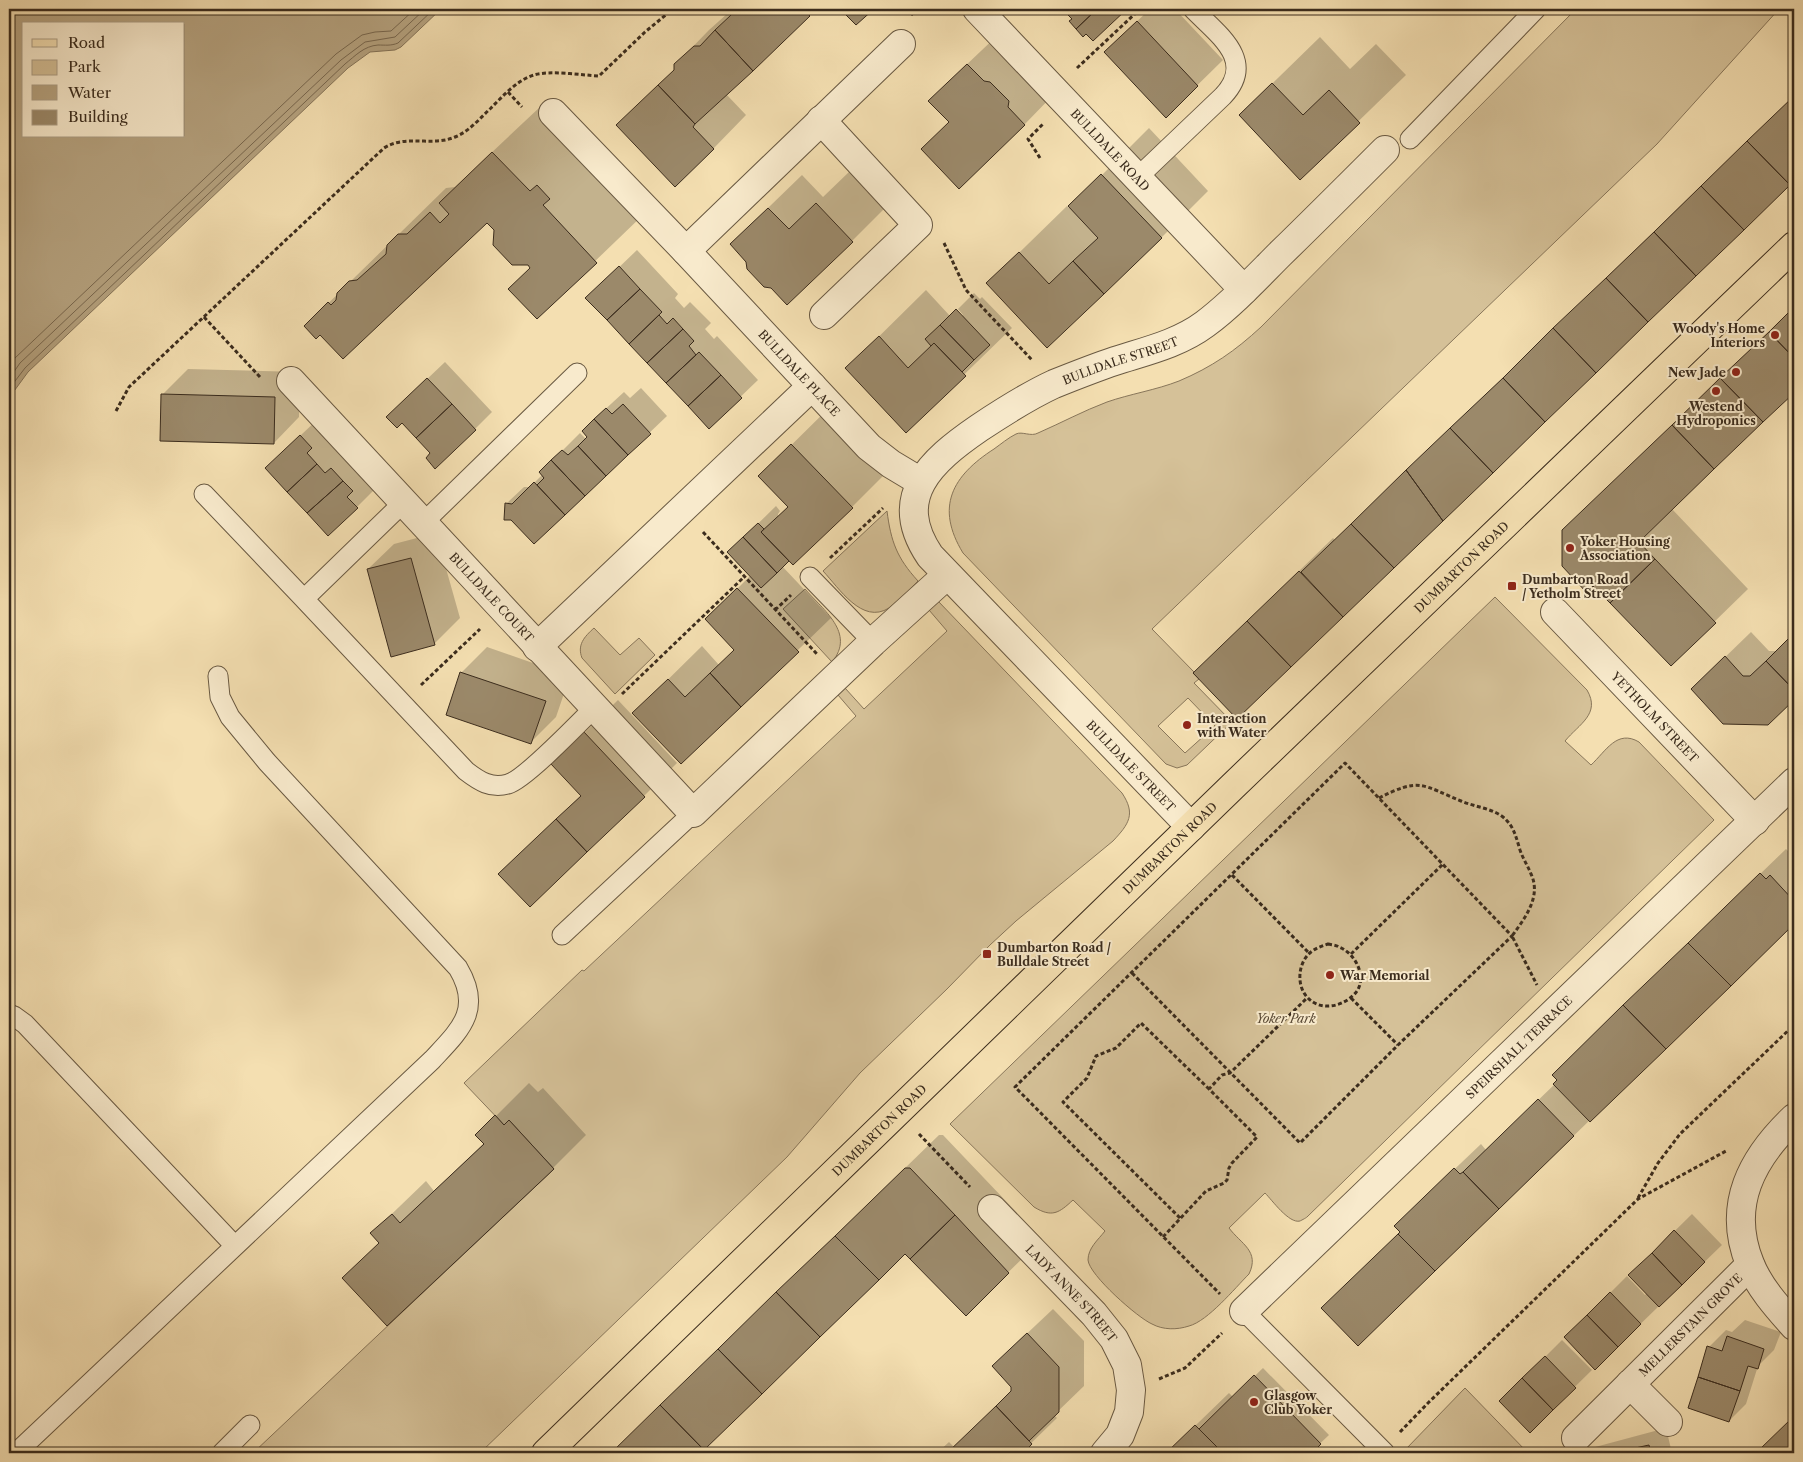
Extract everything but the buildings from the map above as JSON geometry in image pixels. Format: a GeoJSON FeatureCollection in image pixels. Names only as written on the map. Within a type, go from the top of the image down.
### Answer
{"type":"FeatureCollection","features":[{"type":"Feature","properties":{"kind":"main road","name":"DUMBARTON ROAD"},"geometry":{"type":"LineString","coordinates":[[546,1453],[1191,827],[1794,246]]}},
{"type":"Feature","properties":{"kind":"street","name":"BULLDALE ROAD"},"geometry":{"type":"LineString","coordinates":[[978,9],[1244,290]]}},
{"type":"Feature","properties":{"kind":"street"},"geometry":{"type":"LineString","coordinates":[[686,251],[901,44]]}},
{"type":"Feature","properties":{"kind":"street","name":"BULLDALE PLACE"},"geometry":{"type":"LineString","coordinates":[[553,113],[686,251],[868,446],[891,464],[921,482]]}},
{"type":"Feature","properties":{"kind":"street"},"geometry":{"type":"LineString","coordinates":[[821,120],[918,225],[824,315]]}},
{"type":"Feature","properties":{"kind":"street","name":"BULLDALE STREET"},"geometry":{"type":"LineString","coordinates":[[1191,827],[930,556],[920,542],[914,521],[916,500],[921,482],[932,465],[947,451],[1027,398],[1055,384],[1098,367],[1180,340],[1204,325],[1244,290],[1385,150]]}},
{"type":"Feature","properties":{"kind":"street","name":"BULLDALE COURT"},"geometry":{"type":"LineString","coordinates":[[291,381],[597,712],[693,812]]}},
{"type":"Feature","properties":{"kind":"street"},"geometry":{"type":"LineString","coordinates":[[537,646],[812,386]]}},
{"type":"Feature","properties":{"kind":"street"},"geometry":{"type":"LineString","coordinates":[[693,812],[947,575]]}},
{"type":"Feature","properties":{"kind":"street","name":"YETHOLM STREET"},"geometry":{"type":"LineString","coordinates":[[1556,612],[1755,821]]}},
{"type":"Feature","properties":{"kind":"street","name":"SPEIRSHALL TERRACE"},"geometry":{"type":"LineString","coordinates":[[1244,1311],[1794,782]]}},
{"type":"Feature","properties":{"kind":"street"},"geometry":{"type":"LineString","coordinates":[[1794,1118],[1763,1152],[1750,1175],[1743,1200],[1741,1222],[1744,1244],[1750,1265],[1770,1297],[1794,1326]]}},
{"type":"Feature","properties":{"kind":"street","name":"LADY ANNE STREET"},"geometry":{"type":"LineString","coordinates":[[992,1209],[1094,1314],[1114,1339],[1127,1365],[1131,1390],[1129,1412],[1120,1435],[1106,1453]]}},
{"type":"Feature","properties":{"kind":"street","name":"MELLERSTAIN GROVE"},"geometry":{"type":"LineString","coordinates":[[1576,1438],[1750,1265]]}},
{"type":"Feature","properties":{"kind":"street","name":"MELLERSTAIN GROVE"},"geometry":{"type":"LineString","coordinates":[[1630,1384],[1668,1422]]}},
{"type":"Feature","properties":{"kind":"lane"},"geometry":{"type":"LineString","coordinates":[[1137,178],[1224,96],[1231,88],[1235,78],[1237,66],[1230,48],[1192,9]]}},
{"type":"Feature","properties":{"kind":"lane"},"geometry":{"type":"LineString","coordinates":[[1410,139],[1536,9]]}},
{"type":"Feature","properties":{"kind":"lane"},"geometry":{"type":"LineString","coordinates":[[423,523],[577,373]]}},
{"type":"Feature","properties":{"kind":"lane"},"geometry":{"type":"LineString","coordinates":[[204,494],[466,771],[480,782],[496,786],[510,784],[597,712]]}},
{"type":"Feature","properties":{"kind":"lane"},"geometry":{"type":"LineString","coordinates":[[304,599],[404,502]]}},
{"type":"Feature","properties":{"kind":"lane"},"geometry":{"type":"LineString","coordinates":[[810,577],[873,642]]}},
{"type":"Feature","properties":{"kind":"lane"},"geometry":{"type":"LineString","coordinates":[[16,1453],[432,1060],[458,1030],[466,1016],[469,1004],[469,990],[450,959],[267,762],[230,717],[220,697],[218,676]]}},
{"type":"Feature","properties":{"kind":"lane"},"geometry":{"type":"LineString","coordinates":[[562,935],[693,812]]}},
{"type":"Feature","properties":{"kind":"lane"},"geometry":{"type":"LineString","coordinates":[[9,1014],[26,1024],[235,1246]]}},
{"type":"Feature","properties":{"kind":"lane"},"geometry":{"type":"LineString","coordinates":[[1244,1311],[1384,1452]]}},
{"type":"Feature","properties":{"kind":"lane"},"geometry":{"type":"LineString","coordinates":[[222,1453],[250,1425]]}},
{"type":"Feature","properties":{"kind":"path"},"geometry":{"type":"LineString","coordinates":[[116,411],[129,387],[389,145],[402,141],[443,140],[462,134],[508,92],[533,75],[599,76],[645,32],[673,9]]}},
{"type":"Feature","properties":{"kind":"path"},"geometry":{"type":"LineString","coordinates":[[1040,158],[1028,139],[1060,96],[1140,9]]}},
{"type":"Feature","properties":{"kind":"path"},"geometry":{"type":"LineString","coordinates":[[943,242],[966,290],[1055,384]]}},
{"type":"Feature","properties":{"kind":"path"},"geometry":{"type":"LineString","coordinates":[[204,317],[271,388],[291,381]]}},
{"type":"Feature","properties":{"kind":"path"},"geometry":{"type":"LineString","coordinates":[[775,610],[888,503],[921,482]]}},
{"type":"Feature","properties":{"kind":"path"},"geometry":{"type":"LineString","coordinates":[[681,510],[838,676]]}},
{"type":"Feature","properties":{"kind":"path"},"geometry":{"type":"LineString","coordinates":[[597,712],[744,577]]}},
{"type":"Feature","properties":{"kind":"path"},"geometry":{"type":"LineString","coordinates":[[402,702],[502,609]]}},
{"type":"Feature","properties":{"kind":"path"},"geometry":{"type":"LineString","coordinates":[[1131,1390],[1185,1368],[1244,1311],[1220,1294],[1015,1087],[1345,763],[1512,936],[1538,987],[1560,1009]]}},
{"type":"Feature","properties":{"kind":"path"},"geometry":{"type":"LineString","coordinates":[[1132,973],[1300,1143],[1398,1045],[1512,936],[1531,905],[1535,890],[1532,876],[1524,861],[1515,830],[1505,818],[1496,812],[1425,786],[1406,786],[1379,798]]}},
{"type":"Feature","properties":{"kind":"path"},"geometry":{"type":"LineString","coordinates":[[1351,954],[1442,864]]}},
{"type":"Feature","properties":{"kind":"path"},"geometry":{"type":"LineString","coordinates":[[1232,875],[1309,953]]}},
{"type":"Feature","properties":{"kind":"path"},"geometry":{"type":"LineString","coordinates":[[1328,944],[1340,947],[1351,954],[1358,964],[1361,978],[1358,988],[1351,998],[1339,1005],[1327,1007],[1307,998],[1301,986],[1299,974],[1302,963],[1309,953],[1318,947],[1328,944]]}},
{"type":"Feature","properties":{"kind":"path"},"geometry":{"type":"LineString","coordinates":[[1209,1089],[1222,1074],[1230,1073],[1307,998]]}},
{"type":"Feature","properties":{"kind":"path"},"geometry":{"type":"LineString","coordinates":[[1351,998],[1398,1045]]}},
{"type":"Feature","properties":{"kind":"path"},"geometry":{"type":"LineString","coordinates":[[1163,1238],[1206,1191],[1224,1183],[1232,1163],[1257,1137],[1141,1023],[1116,1048],[1096,1056],[1087,1078],[1063,1102],[1180,1218]]}},
{"type":"Feature","properties":{"kind":"path"},"geometry":{"type":"LineString","coordinates":[[1638,1199],[1662,1157],[1680,1134],[1794,1025]]}},
{"type":"Feature","properties":{"kind":"path"},"geometry":{"type":"LineString","coordinates":[[898,1113],[992,1209]]}},
{"type":"Feature","properties":{"kind":"path"},"geometry":{"type":"LineString","coordinates":[[1384,1452],[1428,1403],[1638,1199],[1731,1149]]}},
{"type":"Feature","properties":{"kind":"green space"},"geometry":{"type":"Polygon","coordinates":[[[1576,9],[1779,9],[1657,144],[1152,629],[1194,672],[1199,679],[1194,683],[1232,722],[1187,765],[1177,768],[1166,764],[963,553],[950,521],[949,507],[952,494],[958,482],[968,470],[979,459],[1018,433],[1035,434],[1107,402],[1179,381],[1223,358],[1261,327],[1576,9]],[[1188,698],[1158,726],[1185,753],[1215,726],[1188,698]]]}},
{"type":"Feature","properties":{"kind":"green space"},"geometry":{"type":"Polygon","coordinates":[[[887,511],[896,549],[905,565],[918,581],[901,599],[889,608],[879,612],[870,612],[852,602],[823,571],[887,511]]]}},
{"type":"Feature","properties":{"kind":"green space"},"geometry":{"type":"Polygon","coordinates":[[[805,589],[828,614],[839,632],[838,651],[832,662],[783,609],[805,589]]]}},
{"type":"Feature","properties":{"kind":"green space","name":"Yoker Park"},"geometry":{"type":"Polygon","coordinates":[[[1495,597],[1587,690],[1591,698],[1590,712],[1582,724],[1565,741],[1591,765],[1612,743],[1618,740],[1624,738],[1639,742],[1714,820],[1307,1217],[1300,1221],[1291,1219],[1265,1193],[1229,1228],[1248,1248],[1251,1254],[1252,1266],[1249,1274],[1213,1311],[1196,1323],[1184,1327],[1175,1329],[1156,1326],[1136,1314],[1105,1285],[1090,1267],[1088,1256],[1094,1244],[1105,1231],[1073,1200],[1059,1211],[1051,1213],[1034,1207],[950,1124],[1495,597]]]}},
{"type":"Feature","properties":{"kind":"green space"},"geometry":{"type":"Polygon","coordinates":[[[938,601],[1122,793],[1130,813],[1127,824],[1123,829],[1113,841],[1016,921],[990,945],[860,1073],[787,1157],[480,1453],[253,1453],[554,1169],[509,1120],[504,1125],[464,1083],[582,970],[584,971],[856,716],[838,695],[845,688],[864,709],[947,631],[929,610],[938,601]]]}},
{"type":"Feature","properties":{"kind":"green space"},"geometry":{"type":"Polygon","coordinates":[[[594,628],[620,655],[639,638],[655,655],[615,694],[582,658],[580,649],[582,642],[594,628]]]}},
{"type":"Feature","properties":{"kind":"green space"},"geometry":{"type":"Polygon","coordinates":[[[1465,1388],[1528,1453],[1402,1453],[1405,1450],[1465,1388]]]}},
{"type":"Feature","properties":{"kind":"water"},"geometry":{"type":"Polygon","coordinates":[[[9,9],[441,9],[401,47],[395,50],[370,52],[348,68],[28,372],[9,398],[9,9]]]}},
{"type":"Feature","properties":{"kind":"place","name":"Woody's Home Interiors"},"geometry":{"type":"Point","coordinates":[1775,335]}},
{"type":"Feature","properties":{"kind":"place","name":"New Jade"},"geometry":{"type":"Point","coordinates":[1736,372]}},
{"type":"Feature","properties":{"kind":"place","name":"Westend Hydroponics"},"geometry":{"type":"Point","coordinates":[1716,391]}},
{"type":"Feature","properties":{"kind":"place","name":"Yoker Housing Association"},"geometry":{"type":"Point","coordinates":[1570,548]}},
{"type":"Feature","properties":{"kind":"place","name":"Dumbarton Road / Yetholm Street"},"geometry":{"type":"Point","coordinates":[1512,586]}},
{"type":"Feature","properties":{"kind":"place","name":"Interaction with Water"},"geometry":{"type":"Point","coordinates":[1187,725]}},
{"type":"Feature","properties":{"kind":"place","name":"Dumbarton Road / Bulldale Street"},"geometry":{"type":"Point","coordinates":[987,954]}},
{"type":"Feature","properties":{"kind":"place","name":"War Memorial"},"geometry":{"type":"Point","coordinates":[1330,975]}},
{"type":"Feature","properties":{"kind":"place","name":"Glasgow Club Yoker"},"geometry":{"type":"Point","coordinates":[1254,1402]}}]}
